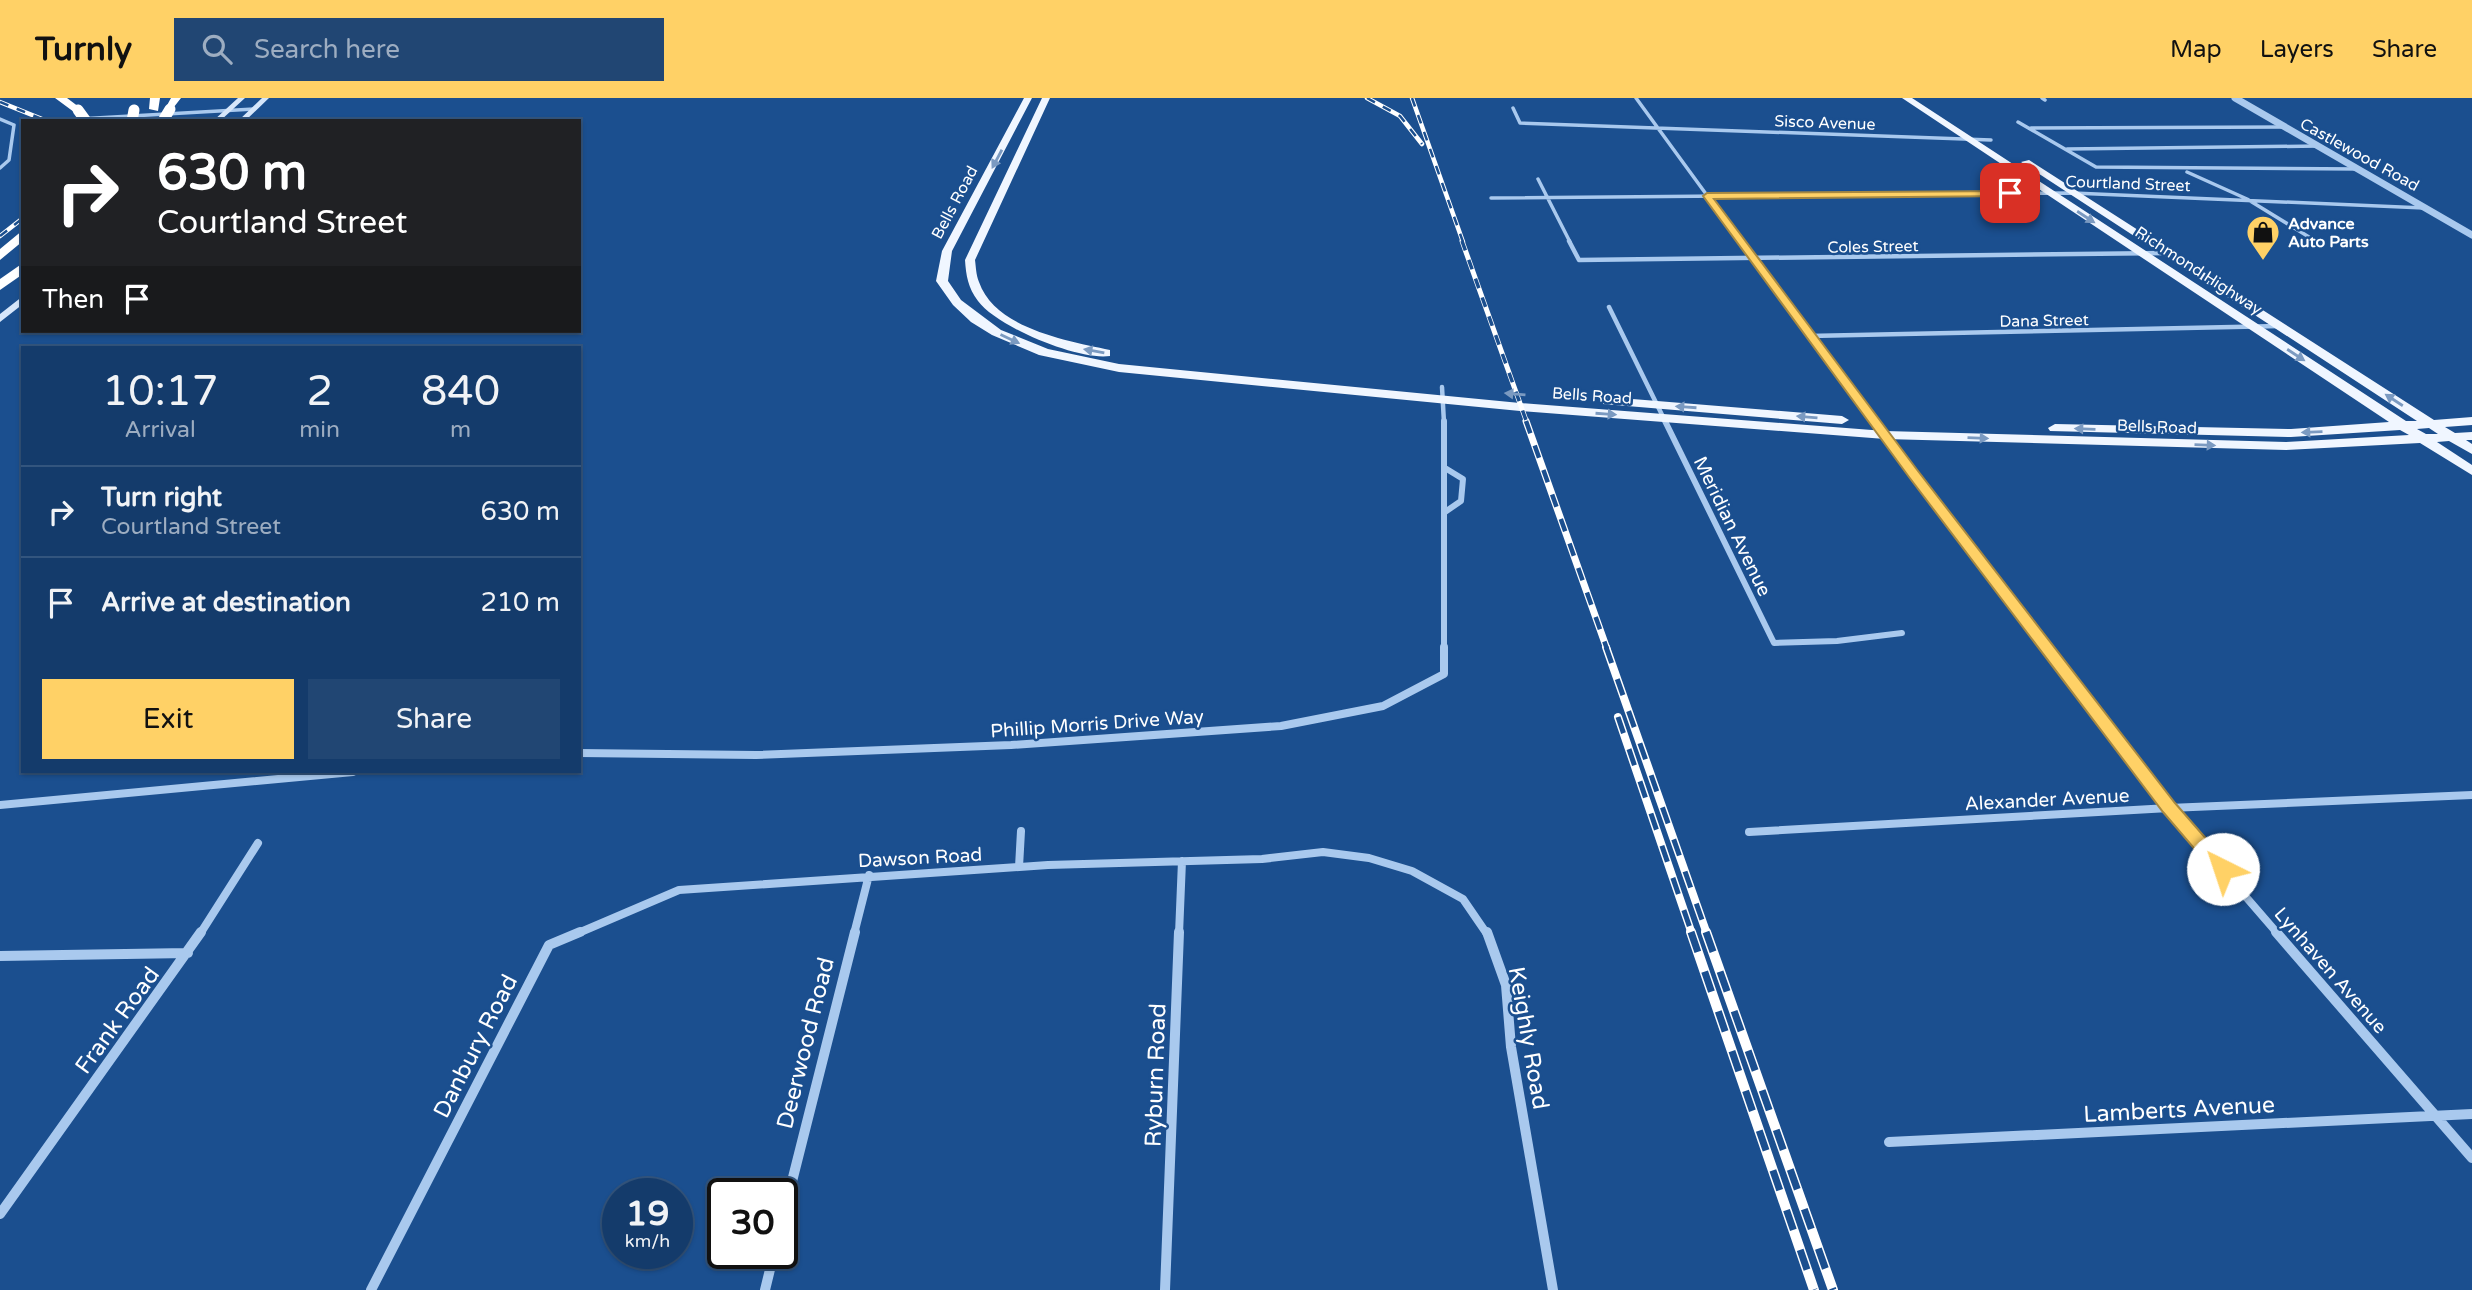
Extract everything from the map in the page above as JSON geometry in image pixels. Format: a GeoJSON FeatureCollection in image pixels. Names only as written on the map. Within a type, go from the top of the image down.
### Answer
{"type":"FeatureCollection","features":[{"type":"Feature","properties":{"kind":"highway"},"geometry":{"type":"LineString","coordinates":[[60,98],[78,110],[85,119]]}},
{"type":"Feature","properties":{"kind":"highway"},"geometry":{"type":"LineString","coordinates":[[159,113],[176,98]]}},
{"type":"Feature","properties":{"kind":"highway"},"geometry":{"type":"LineString","coordinates":[[0,258],[21,236]]}},
{"type":"Feature","properties":{"kind":"highway"},"geometry":{"type":"LineString","coordinates":[[0,258],[21,242]]}},
{"type":"Feature","properties":{"kind":"highway"},"geometry":{"type":"LineString","coordinates":[[0,286],[21,269]]}},
{"type":"Feature","properties":{"kind":"main road"},"geometry":{"type":"LineString","coordinates":[[218,119],[242,98]]}},
{"type":"Feature","properties":{"kind":"main road"},"geometry":{"type":"LineString","coordinates":[[243,119],[266,98]]}},
{"type":"Feature","properties":{"kind":"main road","name":"Bells Road"},"geometry":{"type":"LineString","coordinates":[[1028,98],[947,251],[942,281],[953,302],[975,320],[1027,347],[1062,358],[1885,435],[2286,446],[2472,436]]}},
{"type":"Feature","properties":{"kind":"main road","name":"Bells Road"},"geometry":{"type":"LineString","coordinates":[[1046,98],[970,260],[969,278],[980,297],[998,315],[1066,346],[1225,373]]}},
{"type":"Feature","properties":{"kind":"main road","name":"Richmond Highway"},"geometry":{"type":"LineString","coordinates":[[1906,98],[2472,471]]}},
{"type":"Feature","properties":{"kind":"main road","name":"Richmond Highway"},"geometry":{"type":"LineString","coordinates":[[1926,98],[2472,450]]}},
{"type":"Feature","properties":{"kind":"main road"},"geometry":{"type":"LineString","coordinates":[[1019,116],[1037,116]]}},
{"type":"Feature","properties":{"kind":"main road"},"geometry":{"type":"LineString","coordinates":[[972,206],[993,207]]}},
{"type":"Feature","properties":{"kind":"main road"},"geometry":{"type":"LineString","coordinates":[[0,308],[21,290]]}},
{"type":"Feature","properties":{"kind":"main road"},"geometry":{"type":"LineString","coordinates":[[0,319],[21,301]]}},
{"type":"Feature","properties":{"kind":"main road","name":"Bells Road"},"geometry":{"type":"LineString","coordinates":[[1659,412],[1875,422],[2256,433],[2472,421]]}},
{"type":"Feature","properties":{"kind":"street","name":"Lynhaven Avenue"},"geometry":{"type":"LineString","coordinates":[[1636,98],[1809,336],[2169,807],[2472,1158]]}},
{"type":"Feature","properties":{"kind":"street","name":"Castlewood Road"},"geometry":{"type":"LineString","coordinates":[[2235,98],[2472,235]]}},
{"type":"Feature","properties":{"kind":"street","name":"Sisco Avenue"},"geometry":{"type":"LineString","coordinates":[[1513,108],[1520,123],[1991,140]]}},
{"type":"Feature","properties":{"kind":"street"},"geometry":{"type":"LineString","coordinates":[[80,119],[254,109]]}},
{"type":"Feature","properties":{"kind":"street"},"geometry":{"type":"LineString","coordinates":[[0,119],[13,125],[21,124]]}},
{"type":"Feature","properties":{"kind":"street"},"geometry":{"type":"LineString","coordinates":[[2018,122],[2105,169],[2359,169]]}},
{"type":"Feature","properties":{"kind":"street"},"geometry":{"type":"LineString","coordinates":[[0,168],[9,160],[13,125]]}},
{"type":"Feature","properties":{"kind":"street"},"geometry":{"type":"LineString","coordinates":[[2029,128],[2285,127]]}},
{"type":"Feature","properties":{"kind":"street"},"geometry":{"type":"LineString","coordinates":[[2066,149],[2318,146]]}},
{"type":"Feature","properties":{"kind":"street"},"geometry":{"type":"LineString","coordinates":[[2187,172],[2246,199],[2309,237]]}},
{"type":"Feature","properties":{"kind":"street"},"geometry":{"type":"LineString","coordinates":[[1538,179],[1546,197]]}},
{"type":"Feature","properties":{"kind":"street","name":"Courtland Street"},"geometry":{"type":"LineString","coordinates":[[1491,198],[2073,193],[2429,208]]}},
{"type":"Feature","properties":{"kind":"street","name":"Coles Street"},"geometry":{"type":"LineString","coordinates":[[1546,197],[1579,260],[2167,253]]}},
{"type":"Feature","properties":{"kind":"street","name":"Meridian Avenue"},"geometry":{"type":"LineString","coordinates":[[1609,307],[1774,643],[1837,641],[1902,633]]}},
{"type":"Feature","properties":{"kind":"street","name":"Dana Street"},"geometry":{"type":"LineString","coordinates":[[1809,336],[2280,327]]}},
{"type":"Feature","properties":{"kind":"street","name":"Phillip Morris Drive Way"},"geometry":{"type":"LineString","coordinates":[[581,753],[756,755],[1088,741],[1281,726],[1383,706],[1444,674],[1446,468],[1443,393]]}},
{"type":"Feature","properties":{"kind":"street","name":"Phillip Morris Drive Way"},"geometry":{"type":"LineString","coordinates":[[1446,468],[1463,479],[1461,501],[1446,512]]}},
{"type":"Feature","properties":{"kind":"street"},"geometry":{"type":"LineString","coordinates":[[0,805],[342,773]]}},
{"type":"Feature","properties":{"kind":"street","name":"Alexander Avenue"},"geometry":{"type":"LineString","coordinates":[[1749,832],[2169,807],[2472,795]]}},
{"type":"Feature","properties":{"kind":"street"},"geometry":{"type":"LineString","coordinates":[[1018,867],[1021,831]]}},
{"type":"Feature","properties":{"kind":"street","name":"Frank Road"},"geometry":{"type":"LineString","coordinates":[[0,1214],[188,953],[258,843]]}},
{"type":"Feature","properties":{"kind":"street","name":"Keighly Road"},"geometry":{"type":"LineString","coordinates":[[1164,862],[1262,859],[1323,852],[1369,858],[1412,871],[1463,899],[1486,930],[1506,985],[1511,1047],[1553,1290]]}},
{"type":"Feature","properties":{"kind":"street","name":"Ryburn Road"},"geometry":{"type":"LineString","coordinates":[[1164,1290],[1182,861]]}},
{"type":"Feature","properties":{"kind":"street","name":"Dawson Road"},"geometry":{"type":"LineString","coordinates":[[679,890],[869,875],[1164,862]]}},
{"type":"Feature","properties":{"kind":"street","name":"Deerwood Road"},"geometry":{"type":"LineString","coordinates":[[793,1178],[869,875]]}},
{"type":"Feature","properties":{"kind":"street","name":"Danbury Road"},"geometry":{"type":"LineString","coordinates":[[372,1290],[549,945],[679,890]]}},
{"type":"Feature","properties":{"kind":"street"},"geometry":{"type":"LineString","coordinates":[[0,956],[188,953]]}},
{"type":"Feature","properties":{"kind":"street","name":"Lamberts Avenue"},"geometry":{"type":"LineString","coordinates":[[1889,1142],[2472,1114]]}},
{"type":"Feature","properties":{"kind":"street"},"geometry":{"type":"LineString","coordinates":[[765,1290],[770,1269]]}},
{"type":"Feature","properties":{"kind":"railway"},"geometry":{"type":"LineString","coordinates":[[1367,98],[1400,116],[1422,144]]}},
{"type":"Feature","properties":{"kind":"railway"},"geometry":{"type":"LineString","coordinates":[[1412,98],[1463,242]]}},
{"type":"Feature","properties":{"kind":"railway"},"geometry":{"type":"LineString","coordinates":[[0,102],[42,119]]}},
{"type":"Feature","properties":{"kind":"railway"},"geometry":{"type":"LineString","coordinates":[[0,236],[21,220]]}},
{"type":"Feature","properties":{"kind":"railway"},"geometry":{"type":"LineString","coordinates":[[1462,241],[1527,423]]}},
{"type":"Feature","properties":{"kind":"railway"},"geometry":{"type":"LineString","coordinates":[[1526,421],[1607,649]]}},
{"type":"Feature","properties":{"kind":"railway"},"geometry":{"type":"LineString","coordinates":[[1606,647],[1707,934]]}},
{"type":"Feature","properties":{"kind":"railway"},"geometry":{"type":"LineString","coordinates":[[1618,717],[1692,934]]}},
{"type":"Feature","properties":{"kind":"railway"},"geometry":{"type":"LineString","coordinates":[[1691,932],[1814,1290]]}},
{"type":"Feature","properties":{"kind":"railway"},"geometry":{"type":"LineString","coordinates":[[1706,932],[1833,1290]]}},
{"type":"Feature","properties":{"kind":"place","name":"Advance Auto Parts"},"geometry":{"type":"Point","coordinates":[2263,262]}},
{"type":"Feature","properties":{"kind":"route"},"geometry":{"type":"LineString","coordinates":[[2010,193],[1707,196],[1913,474],[2169,807],[2223,869]]}}]}
